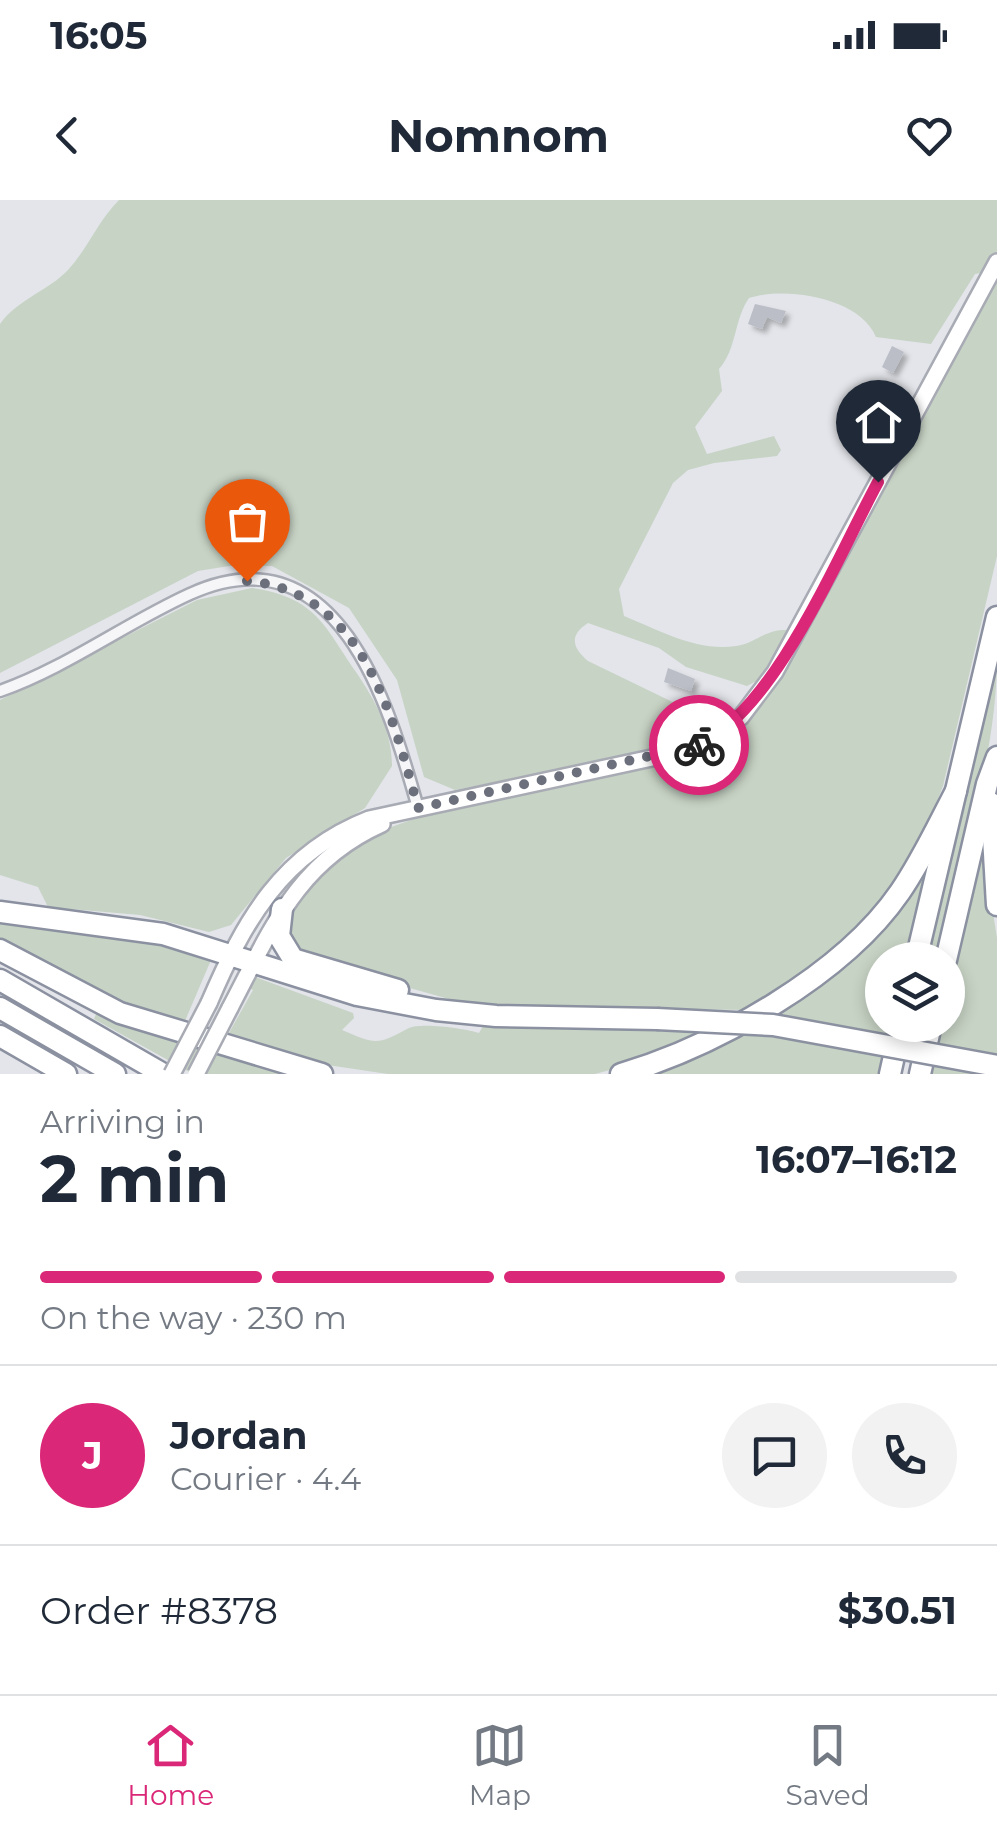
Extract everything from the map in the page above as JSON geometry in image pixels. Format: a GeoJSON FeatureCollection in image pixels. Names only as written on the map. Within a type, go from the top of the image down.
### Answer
{"type":"FeatureCollection","features":[{"type":"Feature","properties":{"kind":"highway"},"geometry":{"type":"LineString","coordinates":[[920,942],[997,617]]}},
{"type":"Feature","properties":{"kind":"highway"},"geometry":{"type":"LineString","coordinates":[[996,762],[990,821],[997,906]]}},
{"type":"Feature","properties":{"kind":"highway"},"geometry":{"type":"LineString","coordinates":[[950,942],[987,784],[996,762]]}},
{"type":"Feature","properties":{"kind":"highway"},"geometry":{"type":"LineString","coordinates":[[622,1074],[718,1035],[762,1010],[846,949],[898,894],[956,791]]}},
{"type":"Feature","properties":{"kind":"highway"},"geometry":{"type":"LineString","coordinates":[[282,909],[283,947],[301,964],[472,1014]]}},
{"type":"Feature","properties":{"kind":"highway"},"geometry":{"type":"LineString","coordinates":[[0,912],[163,934],[357,994],[472,1014],[773,1025],[997,1066]]}},
{"type":"Feature","properties":{"kind":"highway"},"geometry":{"type":"LineString","coordinates":[[0,950],[120,1014],[322,1074]]}},
{"type":"Feature","properties":{"kind":"highway"},"geometry":{"type":"LineString","coordinates":[[0,980],[164,1074]]}},
{"type":"Feature","properties":{"kind":"highway"},"geometry":{"type":"LineString","coordinates":[[0,1008],[115,1074]]}},
{"type":"Feature","properties":{"kind":"highway"},"geometry":{"type":"LineString","coordinates":[[0,1036],[66,1074]]}},
{"type":"Feature","properties":{"kind":"highway"},"geometry":{"type":"LineString","coordinates":[[890,1074],[897,1042]]}},
{"type":"Feature","properties":{"kind":"highway"},"geometry":{"type":"LineString","coordinates":[[920,1074],[927,1042]]}},
{"type":"Feature","properties":{"kind":"main road"},"geometry":{"type":"LineString","coordinates":[[172,1074],[230,954],[266,893],[308,851],[369,819],[684,751],[741,717],[775,672],[997,262]]}},
{"type":"Feature","properties":{"kind":"main road"},"geometry":{"type":"LineString","coordinates":[[196,1074],[282,909],[320,861],[349,839],[418,808]]}},
{"type":"Feature","properties":{"kind":"street"},"geometry":{"type":"LineString","coordinates":[[0,691],[206,588],[247,581],[282,586],[322,606],[358,651],[392,714],[418,808]]}},
{"type":"Feature","properties":{"kind":"green space"},"geometry":{"type":"Polygon","coordinates":[[[119,200],[997,200],[997,251],[985,272],[975,274],[931,344],[876,337],[855,313],[821,298],[783,294],[749,298],[719,369],[722,391],[695,427],[707,454],[774,436],[781,450],[777,456],[688,470],[673,483],[619,589],[624,616],[693,643],[736,646],[787,630],[760,679],[747,686],[686,667],[659,648],[588,623],[578,632],[575,642],[588,661],[689,710],[701,709],[716,723],[685,743],[664,749],[455,790],[424,777],[397,680],[349,608],[272,566],[198,571],[0,673],[0,324],[15,308],[68,270],[119,200]]]}},
{"type":"Feature","properties":{"kind":"green space"},"geometry":{"type":"Polygon","coordinates":[[[997,276],[997,556],[943,786],[917,851],[880,905],[839,945],[748,1010],[498,1006],[456,1001],[303,958],[290,948],[288,916],[326,864],[369,835],[422,816],[583,783],[706,748],[744,719],[787,664],[997,276]]]}},
{"type":"Feature","properties":{"kind":"green space"},"geometry":{"type":"Polygon","coordinates":[[[252,588],[291,599],[316,616],[376,705],[386,728],[392,766],[365,808],[286,858],[231,925],[209,932],[140,915],[48,907],[38,887],[0,875],[0,700],[197,600],[252,588]]]}},
{"type":"Feature","properties":{"kind":"green space"},"geometry":{"type":"Polygon","coordinates":[[[997,657],[991,733],[976,810],[941,942],[928,942],[997,657]]]}},
{"type":"Feature","properties":{"kind":"green space"},"geometry":{"type":"Polygon","coordinates":[[[982,845],[997,938],[997,1074],[929,1074],[936,1042],[965,1042],[965,942],[960,942],[982,845]]]}},
{"type":"Feature","properties":{"kind":"green space"},"geometry":{"type":"Polygon","coordinates":[[[928,865],[909,942],[865,942],[865,1042],[886,1042],[878,1074],[636,1074],[778,1004],[928,865]]]}},
{"type":"Feature","properties":{"kind":"green space"},"geometry":{"type":"Polygon","coordinates":[[[0,918],[138,936],[211,960],[182,1028],[158,1021],[0,941],[0,918]]]}},
{"type":"Feature","properties":{"kind":"green space"},"geometry":{"type":"Polygon","coordinates":[[[255,977],[353,1013],[354,1018],[342,1030],[377,1041],[424,1026],[479,1033],[486,1021],[722,1025],[643,1061],[595,1074],[388,1074],[314,1063],[225,1040],[253,990],[249,988],[255,977]]]}},
{"type":"Feature","properties":{"kind":"green space"},"geometry":{"type":"Polygon","coordinates":[[[98,1009],[301,1074],[193,1074],[94,1019],[98,1009]]]}},
{"type":"Feature","properties":{"kind":"building"},"geometry":{"type":"Polygon","coordinates":[[[755,304],[786,311],[781,323],[767,317],[762,329],[748,324],[755,304]]]}},
{"type":"Feature","properties":{"kind":"building"},"geometry":{"type":"Polygon","coordinates":[[[892,346],[904,352],[893,373],[882,367],[892,346]]]}},
{"type":"Feature","properties":{"kind":"building"},"geometry":{"type":"Polygon","coordinates":[[[668,668],[695,679],[691,691],[664,682],[668,668]]]}},
{"type":"Feature","properties":{"kind":"way so far"},"geometry":{"type":"LineString","coordinates":[[247,581],[282,586],[305,595],[340,624],[392,714],[418,808],[512,790],[699,745]]}},
{"type":"Feature","properties":{"kind":"route"},"geometry":{"type":"LineString","coordinates":[[699,745],[741,717],[760,696],[878,482]]}}]}
